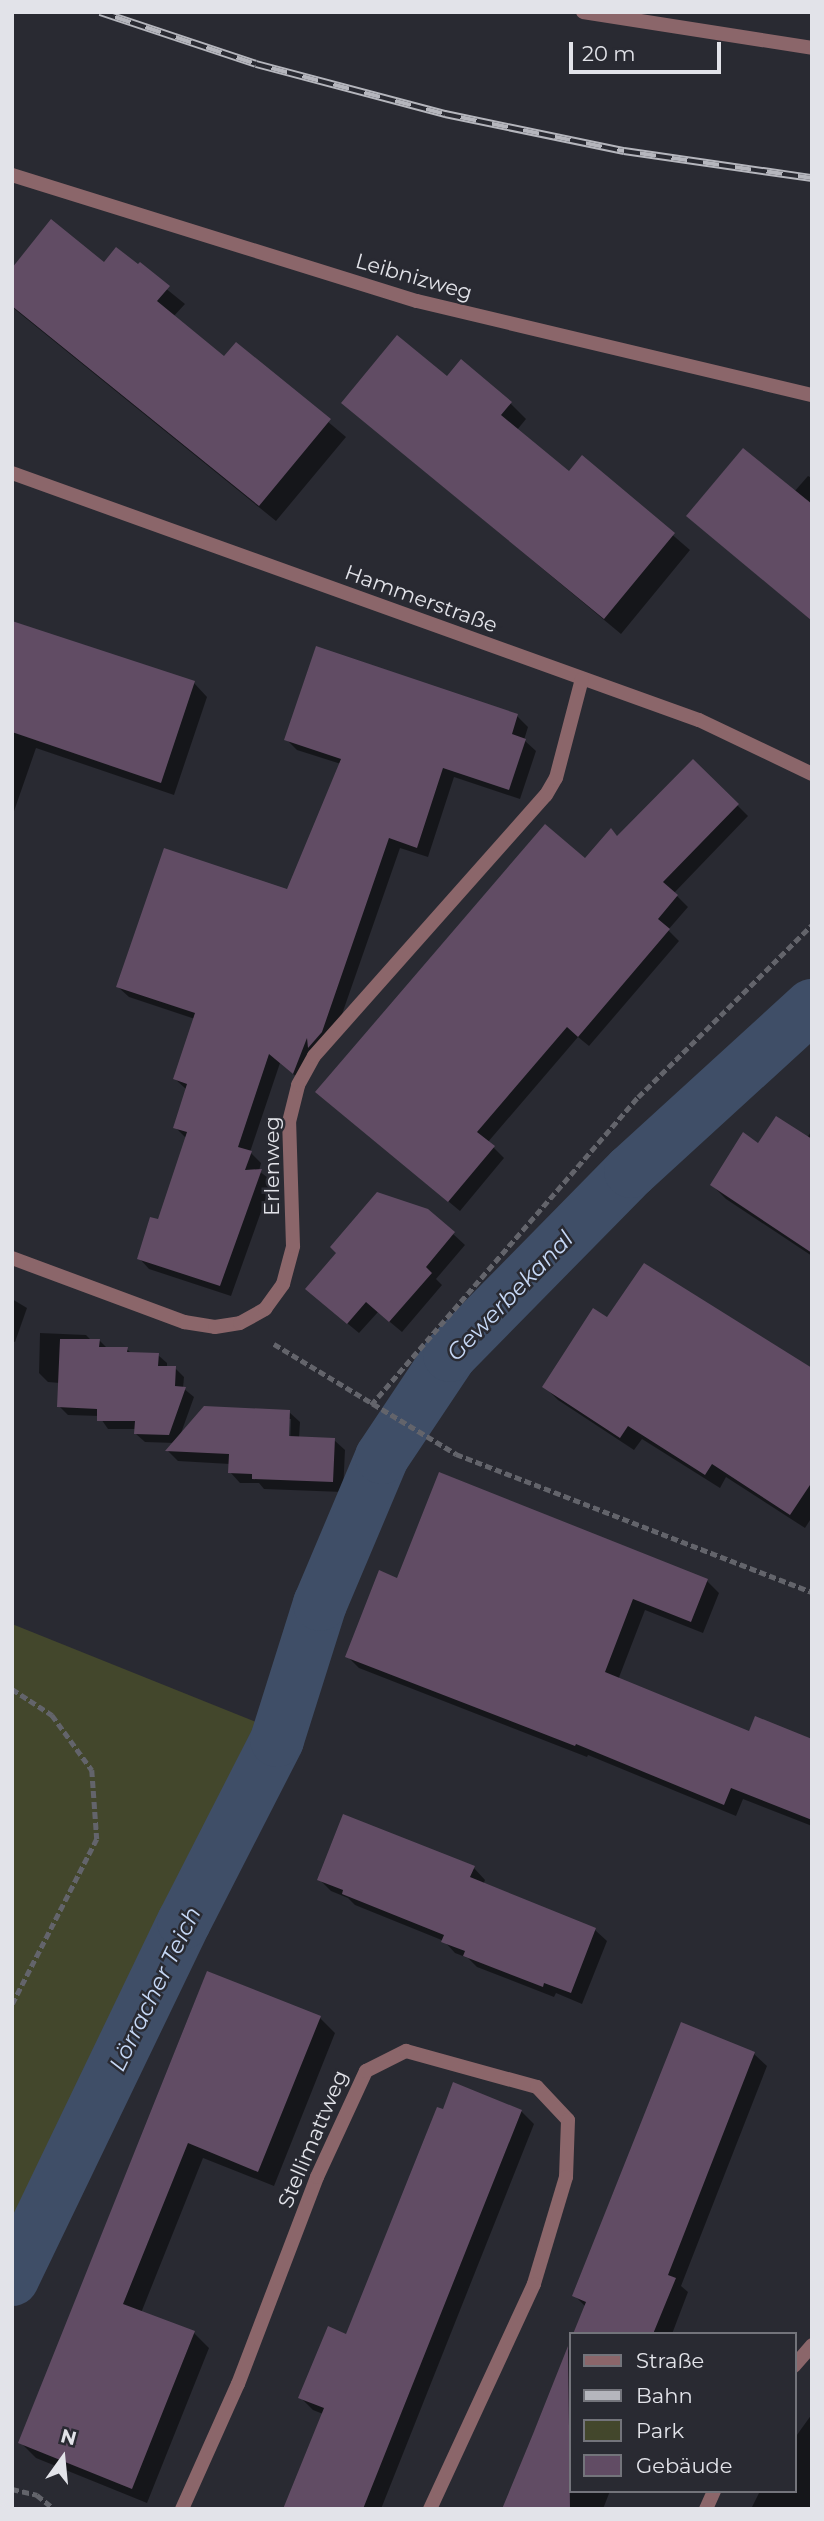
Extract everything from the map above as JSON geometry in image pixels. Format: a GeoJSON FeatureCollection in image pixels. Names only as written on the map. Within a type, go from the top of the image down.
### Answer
{"type":"FeatureCollection","features":[{"type":"Feature","properties":{"kind":"street"},"geometry":{"type":"LineString","coordinates":[[583,12],[812,48]]}},
{"type":"Feature","properties":{"kind":"street","name":"Leibnizweg"},"geometry":{"type":"LineString","coordinates":[[12,175],[417,302],[812,395]]}},
{"type":"Feature","properties":{"kind":"street","name":"Hammerstraße"},"geometry":{"type":"LineString","coordinates":[[12,473],[699,720],[812,774]]}},
{"type":"Feature","properties":{"kind":"street","name":"Erlenweg"},"geometry":{"type":"LineString","coordinates":[[12,1258],[184,1322],[215,1327],[240,1323],[265,1309],[283,1284],[293,1246],[289,1122],[298,1086],[314,1056],[546,795],[556,778],[582,679]]}},
{"type":"Feature","properties":{"kind":"street","name":"Stellimattweg"},"geometry":{"type":"LineString","coordinates":[[182,2509],[238,2384],[317,2177],[366,2071],[406,2050],[537,2087],[568,2120],[566,2177],[534,2284],[430,2509]]}},
{"type":"Feature","properties":{"kind":"street"},"geometry":{"type":"LineString","coordinates":[[796,2364],[812,2345]]}},
{"type":"Feature","properties":{"kind":"street"},"geometry":{"type":"LineString","coordinates":[[706,2509],[713,2493]]}},
{"type":"Feature","properties":{"kind":"path"},"geometry":{"type":"LineString","coordinates":[[371,1405],[638,1097],[812,925]]}},
{"type":"Feature","properties":{"kind":"path"},"geometry":{"type":"LineString","coordinates":[[240,1323],[371,1405],[456,1454],[812,1592]]}},
{"type":"Feature","properties":{"kind":"path"},"geometry":{"type":"LineString","coordinates":[[12,1689],[52,1714],[92,1770],[97,1839],[12,2006]]}},
{"type":"Feature","properties":{"kind":"path"},"geometry":{"type":"LineString","coordinates":[[12,2489],[37,2495],[54,2509]]}},
{"type":"Feature","properties":{"kind":"green space"},"geometry":{"type":"Polygon","coordinates":[[[12,1624],[256,1722],[12,2224],[12,1624]]]}},
{"type":"Feature","properties":{"kind":"building"},"geometry":{"type":"Polygon","coordinates":[[[51,219],[104,262],[116,247],[138,264],[140,262],[170,286],[157,301],[224,356],[236,342],[331,419],[259,506],[12,306],[12,268],[51,219]]]}},
{"type":"Feature","properties":{"kind":"building"},"geometry":{"type":"Polygon","coordinates":[[[397,335],[447,376],[461,359],[512,402],[501,415],[569,471],[582,455],[675,533],[604,619],[341,403],[397,335]]]}},
{"type":"Feature","properties":{"kind":"building"},"geometry":{"type":"Polygon","coordinates":[[[743,448],[812,504],[812,621],[686,516],[743,448]]]}},
{"type":"Feature","properties":{"kind":"building"},"geometry":{"type":"Polygon","coordinates":[[[12,621],[195,681],[161,783],[12,732],[12,621]]]}},
{"type":"Feature","properties":{"kind":"building"},"geometry":{"type":"Polygon","coordinates":[[[316,646],[518,714],[512,734],[526,739],[509,790],[443,768],[417,848],[389,838],[322,1032],[308,1048],[307,1038],[293,1074],[269,1054],[238,1147],[252,1151],[245,1170],[262,1169],[220,1286],[137,1259],[150,1217],[158,1219],[187,1132],[173,1128],[187,1084],[173,1079],[195,1013],[116,987],[164,848],[287,889],[341,759],[284,740],[316,646]]]}},
{"type":"Feature","properties":{"kind":"building"},"geometry":{"type":"Polygon","coordinates":[[[693,759],[739,804],[663,882],[678,895],[658,919],[670,929],[578,1037],[567,1027],[477,1132],[495,1146],[448,1202],[315,1092],[545,824],[585,858],[611,828],[617,836],[693,759]]]}},
{"type":"Feature","properties":{"kind":"building"},"geometry":{"type":"Polygon","coordinates":[[[776,1116],[812,1139],[812,1253],[710,1185],[743,1132],[758,1143],[776,1116]]]}},
{"type":"Feature","properties":{"kind":"building"},"geometry":{"type":"Polygon","coordinates":[[[377,1192],[428,1209],[455,1232],[426,1267],[432,1273],[389,1322],[366,1302],[347,1324],[305,1289],[336,1253],[330,1247],[377,1192]]]}},
{"type":"Feature","properties":{"kind":"building"},"geometry":{"type":"Polygon","coordinates":[[[644,1263],[812,1368],[812,1482],[790,1515],[712,1464],[705,1475],[628,1426],[620,1438],[542,1387],[593,1308],[607,1317],[644,1263]]]}},
{"type":"Feature","properties":{"kind":"building"},"geometry":{"type":"Polygon","coordinates":[[[60,1339],[100,1339],[99,1347],[128,1347],[127,1352],[159,1353],[158,1366],[176,1366],[175,1386],[186,1387],[169,1435],[134,1434],[135,1421],[97,1421],[97,1409],[57,1407],[60,1339]]]}},
{"type":"Feature","properties":{"kind":"building"},"geometry":{"type":"Polygon","coordinates":[[[204,1406],[290,1410],[289,1436],[335,1438],[333,1482],[252,1479],[252,1474],[228,1473],[229,1454],[165,1451],[204,1406]]]}},
{"type":"Feature","properties":{"kind":"building"},"geometry":{"type":"Polygon","coordinates":[[[439,1472],[708,1579],[691,1622],[633,1599],[605,1672],[749,1731],[755,1716],[812,1739],[812,1820],[731,1788],[724,1805],[576,1744],[575,1746],[345,1657],[379,1570],[397,1578],[439,1472]]]}},
{"type":"Feature","properties":{"kind":"building"},"geometry":{"type":"Polygon","coordinates":[[[343,1814],[475,1866],[470,1877],[596,1928],[571,1993],[544,1983],[543,1987],[463,1956],[465,1951],[441,1942],[444,1935],[342,1894],[343,1890],[317,1880],[343,1814]]]}},
{"type":"Feature","properties":{"kind":"building"},"geometry":{"type":"Polygon","coordinates":[[[207,1971],[321,2016],[258,2172],[188,2143],[123,2304],[195,2331],[132,2489],[18,2443],[207,1971]]]}},
{"type":"Feature","properties":{"kind":"building"},"geometry":{"type":"Polygon","coordinates":[[[681,2022],[755,2052],[668,2275],[676,2278],[654,2332],[574,2332],[586,2302],[572,2296],[681,2022]]]}},
{"type":"Feature","properties":{"kind":"building"},"geometry":{"type":"Polygon","coordinates":[[[453,2082],[522,2110],[363,2509],[283,2509],[324,2408],[298,2398],[328,2326],[346,2334],[437,2107],[443,2109],[453,2082]]]}},
{"type":"Feature","properties":{"kind":"building"},"geometry":{"type":"Polygon","coordinates":[[[568,2346],[570,2509],[502,2509],[568,2346]]]}},
{"type":"Feature","properties":{"kind":"waterway","name":"Gewerbekanal"},"geometry":{"type":"LineString","coordinates":[[12,2279],[184,1922],[277,1740],[320,1604],[382,1457],[450,1355],[631,1171],[812,1006]]}},
{"type":"Feature","properties":{"kind":"railway"},"geometry":{"type":"LineString","coordinates":[[100,12],[256,64],[445,114],[624,151],[812,178]]}},
{"type":"Feature","properties":{"kind":"water label","name":"Lörracher Teich"},"geometry":{"type":"Point","coordinates":[155,1989]}}]}
